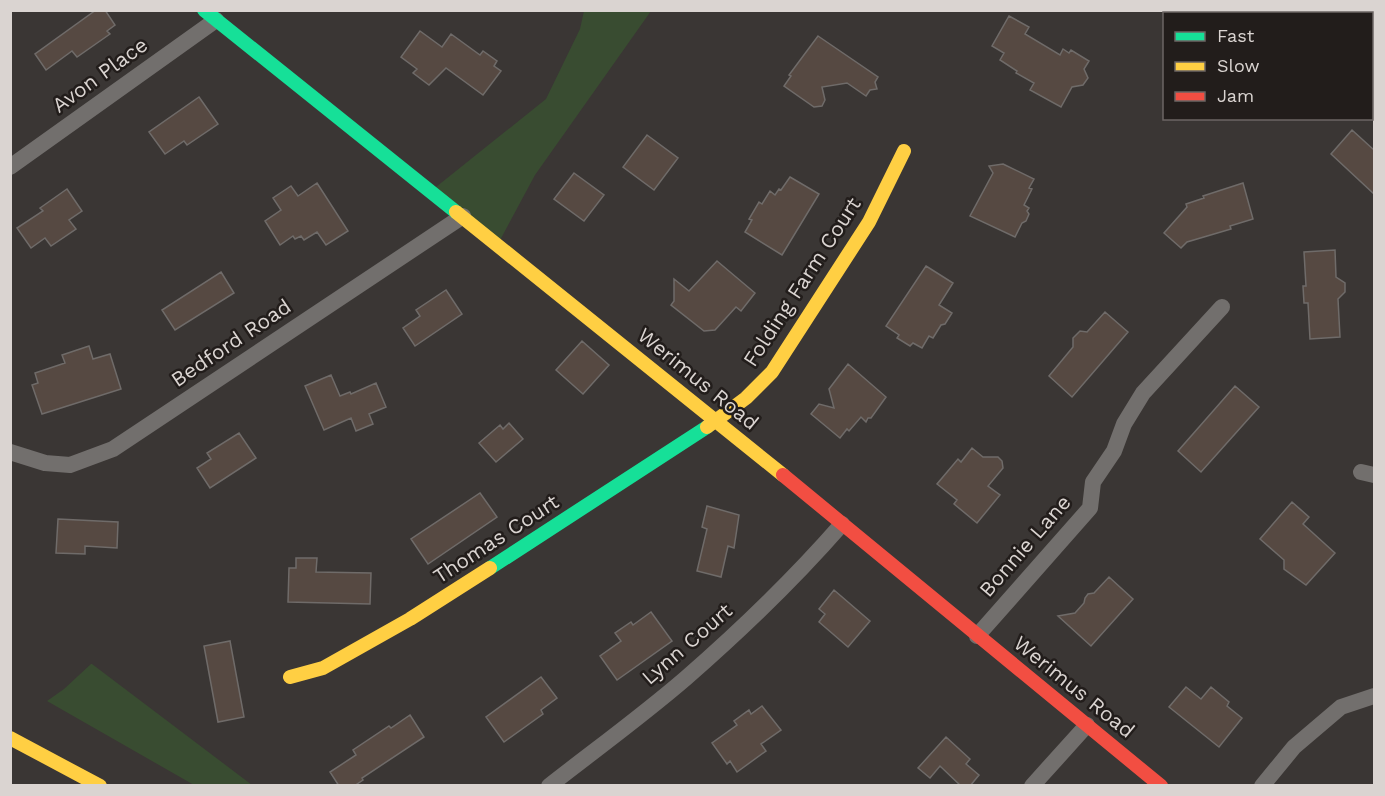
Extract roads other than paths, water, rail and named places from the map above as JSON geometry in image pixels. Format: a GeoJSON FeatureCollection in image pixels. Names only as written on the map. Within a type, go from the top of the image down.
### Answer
{"type":"FeatureCollection","features":[{"type":"Feature","properties":{"kind":"main road","name":"Werimus Road"},"geometry":{"type":"LineString","coordinates":[[210,15],[717,421],[1161,786]]}},
{"type":"Feature","properties":{"kind":"main road","name":"Folding Farm Court"},"geometry":{"type":"LineString","coordinates":[[717,421],[746,398],[772,372],[869,222],[904,151]]}},
{"type":"Feature","properties":{"kind":"main road","name":"Thomas Court"},"geometry":{"type":"LineString","coordinates":[[290,677],[323,669],[410,619],[717,421]]}},
{"type":"Feature","properties":{"kind":"main road"},"geometry":{"type":"LineString","coordinates":[[10,738],[100,786]]}},
{"type":"Feature","properties":{"kind":"street","name":"Avon Place"},"geometry":{"type":"LineString","coordinates":[[10,167],[210,15]]}},
{"type":"Feature","properties":{"kind":"street","name":"Bedford Road"},"geometry":{"type":"LineString","coordinates":[[10,452],[45,463],[70,465],[112,449],[463,216]]}},
{"type":"Feature","properties":{"kind":"street","name":"Bonnie Lane"},"geometry":{"type":"LineString","coordinates":[[977,636],[1090,508],[1093,482],[1114,451],[1124,424],[1143,393],[1222,308]]}},
{"type":"Feature","properties":{"kind":"street","name":"Lynn Court"},"geometry":{"type":"LineString","coordinates":[[549,786],[684,680],[729,640],[843,524]]}},
{"type":"Feature","properties":{"kind":"street"},"geometry":{"type":"LineString","coordinates":[[1262,786],[1293,747],[1341,707],[1374,696]]}},
{"type":"Feature","properties":{"kind":"street"},"geometry":{"type":"LineString","coordinates":[[1032,786],[1087,725]]}}]}
